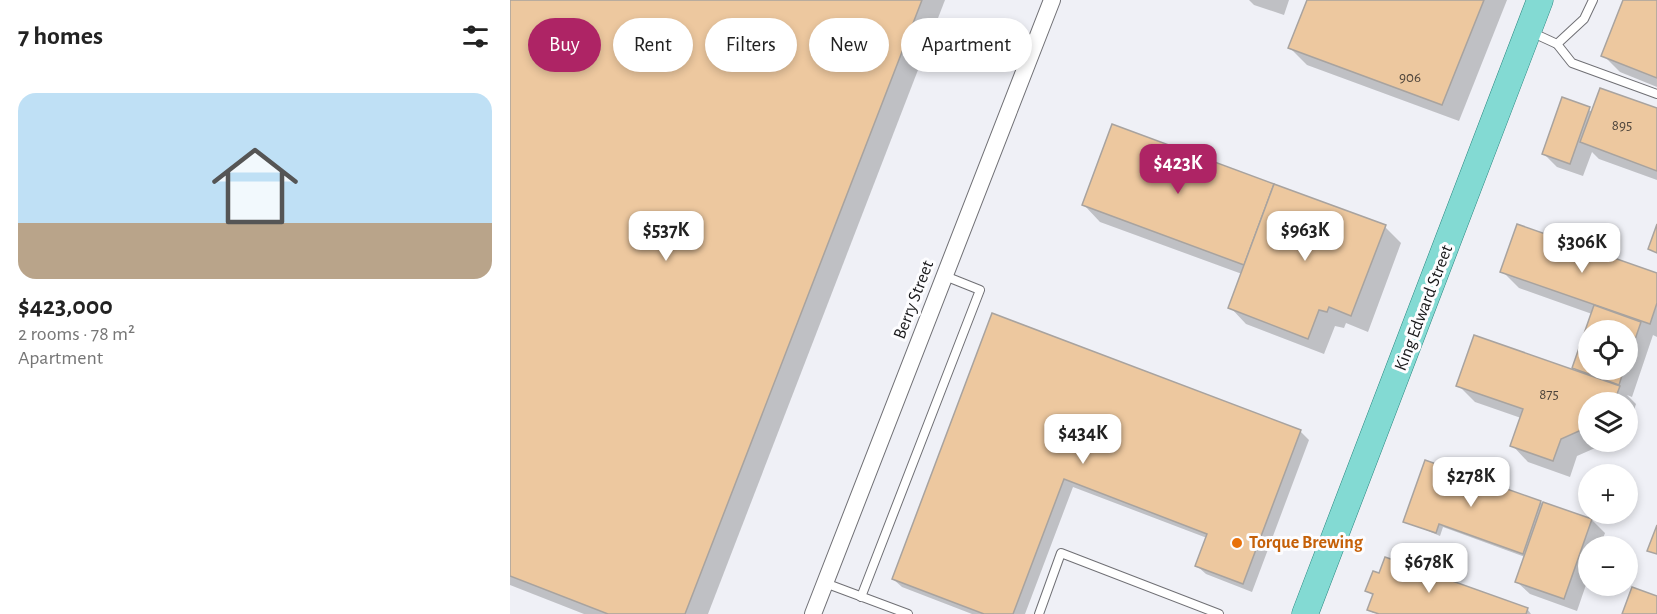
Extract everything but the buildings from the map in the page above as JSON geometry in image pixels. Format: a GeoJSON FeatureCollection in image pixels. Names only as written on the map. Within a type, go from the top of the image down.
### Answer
{"type":"FeatureCollection","features":[{"type":"Feature","properties":{"kind":"main road","name":"King Edward Street"},"geometry":{"type":"LineString","coordinates":[[1305,614],[1540,0]]}},
{"type":"Feature","properties":{"kind":"street","name":"Berry Street"},"geometry":{"type":"LineString","coordinates":[[813,614],[1052,0]]}},
{"type":"Feature","properties":{"kind":"lane"},"geometry":{"type":"LineString","coordinates":[[1557,44],[1584,20],[1593,0]]}},
{"type":"Feature","properties":{"kind":"lane"},"geometry":{"type":"LineString","coordinates":[[1528,32],[1557,44],[1572,63],[1657,94]]}},
{"type":"Feature","properties":{"kind":"lane"},"geometry":{"type":"LineString","coordinates":[[861,597],[980,290],[945,276]]}},
{"type":"Feature","properties":{"kind":"lane"},"geometry":{"type":"LineString","coordinates":[[1039,614],[1061,553],[1219,614]]}},
{"type":"Feature","properties":{"kind":"lane"},"geometry":{"type":"LineString","coordinates":[[825,584],[908,614]]}},
{"type":"Feature","properties":{"kind":"place","name":"Torque Brewing"},"geometry":{"type":"Point","coordinates":[1237,543]}}]}
